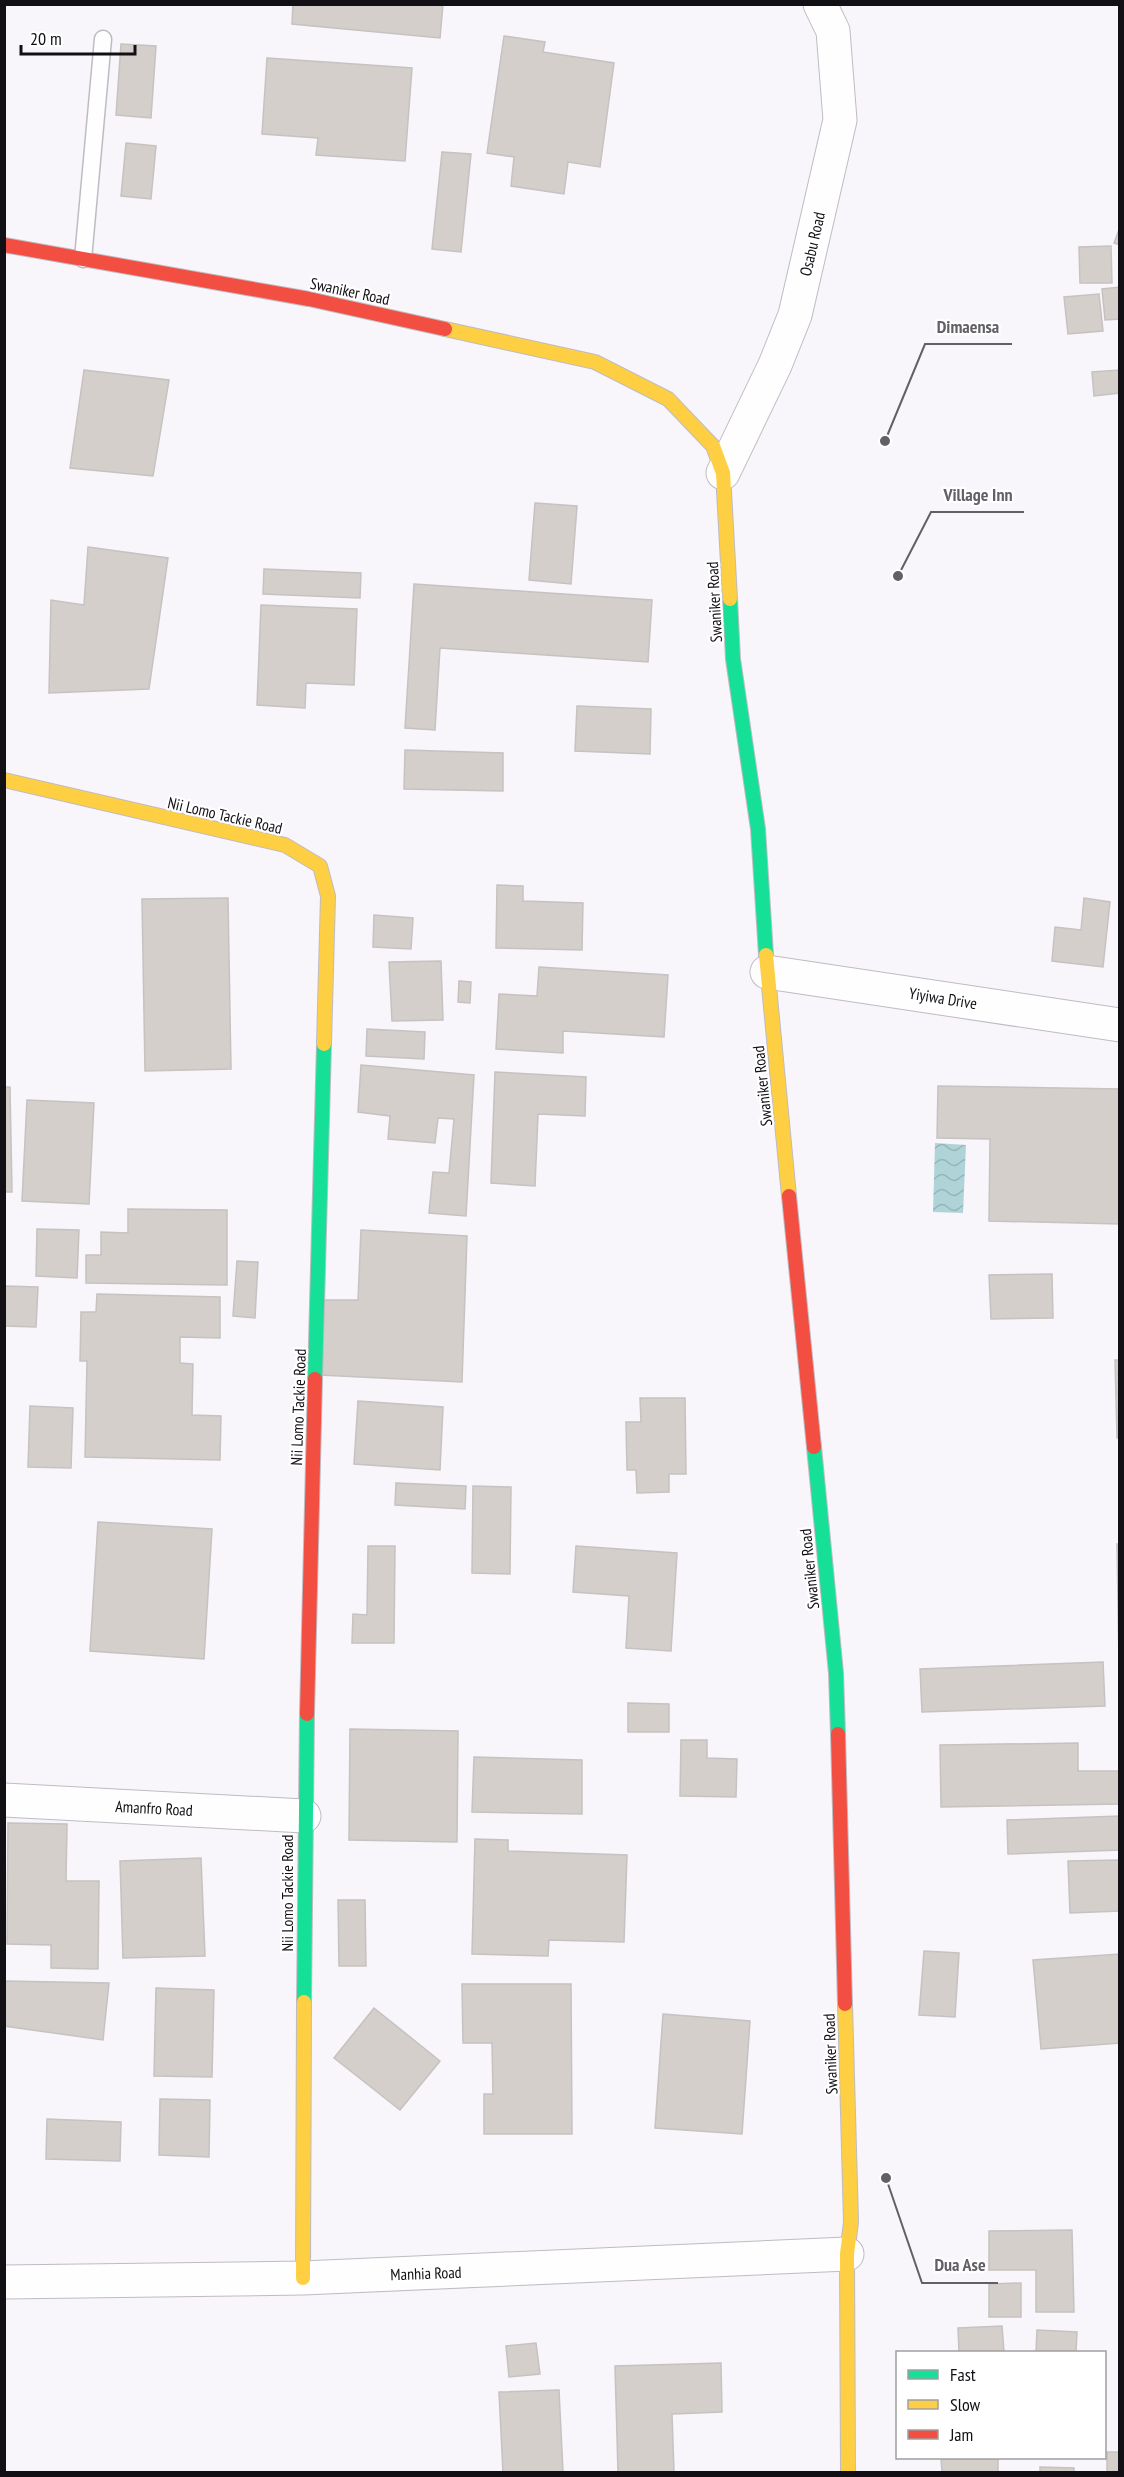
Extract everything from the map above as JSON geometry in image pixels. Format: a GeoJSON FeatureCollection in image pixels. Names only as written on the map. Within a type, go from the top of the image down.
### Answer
{"type":"FeatureCollection","features":[{"type":"Feature","properties":{"kind":"street","name":"Osabu Road"},"geometry":{"type":"LineString","coordinates":[[723,473],[775,365],[795,315],[840,120],[833,31],[820,4]]}},
{"type":"Feature","properties":{"kind":"street","name":"Swaniker Road"},"geometry":{"type":"LineString","coordinates":[[4,245],[309,299],[595,362],[668,399],[713,446],[723,473],[733,659],[758,829],[767,972],[836,1673],[851,2222],[847,2254],[848,2472]]}},
{"type":"Feature","properties":{"kind":"street","name":"Nii Lomo Tackie Road"},"geometry":{"type":"LineString","coordinates":[[4,780],[285,845],[320,866],[328,896],[304,1816],[303,2278]]}},
{"type":"Feature","properties":{"kind":"street","name":"Yiyiwa Drive"},"geometry":{"type":"LineString","coordinates":[[767,972],[1119,1025]]}},
{"type":"Feature","properties":{"kind":"street","name":"Amanfro Road"},"geometry":{"type":"LineString","coordinates":[[4,1800],[304,1816]]}},
{"type":"Feature","properties":{"kind":"street","name":"Manhia Road"},"geometry":{"type":"LineString","coordinates":[[4,2282],[303,2278],[847,2254]]}},
{"type":"Feature","properties":{"kind":"lane"},"geometry":{"type":"LineString","coordinates":[[82,260],[103,39]]}},
{"type":"Feature","properties":{"kind":"water"},"geometry":{"type":"Polygon","coordinates":[[[935,1143],[966,1145],[963,1213],[933,1212],[935,1143]]]}},
{"type":"Feature","properties":{"kind":"building"},"geometry":{"type":"Polygon","coordinates":[[[293,4],[443,4],[440,38],[292,24],[293,4]]]}},
{"type":"Feature","properties":{"kind":"building"},"geometry":{"type":"Polygon","coordinates":[[[504,36],[545,42],[543,52],[614,63],[600,167],[568,162],[564,194],[511,186],[514,157],[487,153],[504,36]]]}},
{"type":"Feature","properties":{"kind":"building"},"geometry":{"type":"Polygon","coordinates":[[[121,44],[156,46],[151,118],[116,115],[121,44]]]}},
{"type":"Feature","properties":{"kind":"building"},"geometry":{"type":"Polygon","coordinates":[[[267,58],[412,68],[405,161],[316,155],[318,138],[262,134],[267,58]]]}},
{"type":"Feature","properties":{"kind":"building"},"geometry":{"type":"Polygon","coordinates":[[[126,143],[156,146],[151,199],[121,196],[126,143]]]}},
{"type":"Feature","properties":{"kind":"building"},"geometry":{"type":"Polygon","coordinates":[[[442,152],[471,154],[461,252],[432,249],[442,152]]]}},
{"type":"Feature","properties":{"kind":"building"},"geometry":{"type":"Polygon","coordinates":[[[1120,227],[1120,245],[1114,243],[1120,227]]]}},
{"type":"Feature","properties":{"kind":"building"},"geometry":{"type":"Polygon","coordinates":[[[1111,246],[1112,283],[1080,283],[1079,247],[1111,246]]]}},
{"type":"Feature","properties":{"kind":"building"},"geometry":{"type":"Polygon","coordinates":[[[1120,287],[1120,319],[1105,320],[1102,289],[1120,287]]]}},
{"type":"Feature","properties":{"kind":"building"},"geometry":{"type":"Polygon","coordinates":[[[1099,294],[1103,331],[1068,334],[1064,297],[1099,294]]]}},
{"type":"Feature","properties":{"kind":"building"},"geometry":{"type":"Polygon","coordinates":[[[84,370],[169,380],[153,476],[70,468],[84,370]]]}},
{"type":"Feature","properties":{"kind":"building"},"geometry":{"type":"Polygon","coordinates":[[[1120,370],[1120,393],[1094,396],[1092,372],[1120,370]]]}},
{"type":"Feature","properties":{"kind":"building"},"geometry":{"type":"Polygon","coordinates":[[[535,503],[577,506],[571,584],[529,580],[535,503]]]}},
{"type":"Feature","properties":{"kind":"building"},"geometry":{"type":"Polygon","coordinates":[[[88,547],[168,558],[149,689],[49,693],[51,600],[84,605],[88,547]]]}},
{"type":"Feature","properties":{"kind":"building"},"geometry":{"type":"Polygon","coordinates":[[[264,569],[361,573],[360,598],[263,594],[264,569]]]}},
{"type":"Feature","properties":{"kind":"building"},"geometry":{"type":"Polygon","coordinates":[[[414,584],[652,600],[648,662],[440,648],[435,730],[405,728],[414,584]]]}},
{"type":"Feature","properties":{"kind":"building"},"geometry":{"type":"Polygon","coordinates":[[[261,605],[357,609],[354,685],[306,683],[305,708],[257,705],[261,605]]]}},
{"type":"Feature","properties":{"kind":"building"},"geometry":{"type":"Polygon","coordinates":[[[577,706],[651,709],[650,754],[575,751],[577,706]]]}},
{"type":"Feature","properties":{"kind":"building"},"geometry":{"type":"Polygon","coordinates":[[[405,750],[503,753],[503,791],[404,789],[405,750]]]}},
{"type":"Feature","properties":{"kind":"building"},"geometry":{"type":"Polygon","coordinates":[[[497,885],[523,886],[523,901],[583,903],[582,950],[496,948],[497,885]]]}},
{"type":"Feature","properties":{"kind":"building"},"geometry":{"type":"Polygon","coordinates":[[[228,898],[231,1069],[145,1071],[142,899],[228,898]]]}},
{"type":"Feature","properties":{"kind":"building"},"geometry":{"type":"Polygon","coordinates":[[[1084,898],[1110,902],[1103,967],[1052,961],[1055,927],[1081,930],[1084,898]]]}},
{"type":"Feature","properties":{"kind":"building"},"geometry":{"type":"Polygon","coordinates":[[[374,915],[413,918],[411,949],[373,947],[374,915]]]}},
{"type":"Feature","properties":{"kind":"building"},"geometry":{"type":"Polygon","coordinates":[[[441,961],[443,1020],[392,1021],[389,962],[441,961]]]}},
{"type":"Feature","properties":{"kind":"building"},"geometry":{"type":"Polygon","coordinates":[[[539,967],[668,975],[664,1037],[563,1031],[563,1053],[496,1049],[499,994],[537,996],[539,967]]]}},
{"type":"Feature","properties":{"kind":"building"},"geometry":{"type":"Polygon","coordinates":[[[459,981],[471,982],[470,1003],[458,1002],[459,981]]]}},
{"type":"Feature","properties":{"kind":"building"},"geometry":{"type":"Polygon","coordinates":[[[367,1029],[425,1032],[424,1059],[366,1056],[367,1029]]]}},
{"type":"Feature","properties":{"kind":"building"},"geometry":{"type":"Polygon","coordinates":[[[361,1065],[474,1075],[466,1216],[429,1213],[433,1172],[449,1173],[454,1119],[438,1118],[435,1143],[388,1139],[390,1116],[358,1112],[361,1065]]]}},
{"type":"Feature","properties":{"kind":"building"},"geometry":{"type":"Polygon","coordinates":[[[495,1072],[586,1077],[585,1116],[538,1114],[535,1186],[491,1183],[495,1072]]]}},
{"type":"Feature","properties":{"kind":"building"},"geometry":{"type":"Polygon","coordinates":[[[938,1086],[1120,1089],[1120,1224],[989,1221],[990,1139],[937,1138],[938,1086]]]}},
{"type":"Feature","properties":{"kind":"building"},"geometry":{"type":"Polygon","coordinates":[[[4,1087],[10,1087],[12,1192],[4,1192],[4,1087]]]}},
{"type":"Feature","properties":{"kind":"building"},"geometry":{"type":"Polygon","coordinates":[[[27,1100],[94,1103],[89,1204],[22,1201],[27,1100]]]}},
{"type":"Feature","properties":{"kind":"building"},"geometry":{"type":"Polygon","coordinates":[[[128,1209],[227,1210],[227,1285],[86,1283],[86,1255],[101,1255],[101,1232],[128,1233],[128,1209]]]}},
{"type":"Feature","properties":{"kind":"building"},"geometry":{"type":"Polygon","coordinates":[[[37,1229],[79,1230],[77,1278],[36,1276],[37,1229]]]}},
{"type":"Feature","properties":{"kind":"building"},"geometry":{"type":"Polygon","coordinates":[[[361,1230],[467,1236],[462,1382],[320,1375],[323,1300],[358,1300],[361,1230]]]}},
{"type":"Feature","properties":{"kind":"building"},"geometry":{"type":"Polygon","coordinates":[[[237,1261],[258,1262],[255,1318],[233,1316],[237,1261]]]}},
{"type":"Feature","properties":{"kind":"building"},"geometry":{"type":"Polygon","coordinates":[[[1052,1274],[1053,1318],[991,1319],[989,1275],[1052,1274]]]}},
{"type":"Feature","properties":{"kind":"building"},"geometry":{"type":"Polygon","coordinates":[[[4,1286],[38,1287],[36,1327],[4,1326],[4,1286]]]}},
{"type":"Feature","properties":{"kind":"building"},"geometry":{"type":"Polygon","coordinates":[[[97,1294],[220,1297],[220,1338],[180,1337],[180,1363],[193,1364],[192,1415],[221,1416],[220,1460],[85,1457],[87,1361],[80,1361],[81,1312],[96,1312],[97,1294]]]}},
{"type":"Feature","properties":{"kind":"building"},"geometry":{"type":"Polygon","coordinates":[[[1115,1360],[1120,1360],[1120,1438],[1117,1438],[1115,1360]]]}},
{"type":"Feature","properties":{"kind":"building"},"geometry":{"type":"Polygon","coordinates":[[[640,1398],[685,1398],[686,1474],[669,1474],[669,1492],[637,1493],[636,1470],[627,1470],[626,1422],[641,1422],[640,1398]]]}},
{"type":"Feature","properties":{"kind":"building"},"geometry":{"type":"Polygon","coordinates":[[[358,1401],[443,1407],[440,1470],[354,1464],[358,1401]]]}},
{"type":"Feature","properties":{"kind":"building"},"geometry":{"type":"Polygon","coordinates":[[[30,1406],[73,1408],[71,1468],[28,1467],[30,1406]]]}},
{"type":"Feature","properties":{"kind":"building"},"geometry":{"type":"Polygon","coordinates":[[[396,1483],[466,1486],[465,1509],[395,1505],[396,1483]]]}},
{"type":"Feature","properties":{"kind":"building"},"geometry":{"type":"Polygon","coordinates":[[[473,1486],[511,1487],[510,1574],[472,1573],[473,1486]]]}},
{"type":"Feature","properties":{"kind":"building"},"geometry":{"type":"Polygon","coordinates":[[[98,1522],[212,1529],[204,1659],[90,1651],[98,1522]]]}},
{"type":"Feature","properties":{"kind":"building"},"geometry":{"type":"Polygon","coordinates":[[[1117,1544],[1120,1544],[1120,1663],[1119,1663],[1117,1544]]]}},
{"type":"Feature","properties":{"kind":"building"},"geometry":{"type":"Polygon","coordinates":[[[368,1546],[395,1546],[394,1643],[352,1643],[353,1614],[367,1615],[368,1546]]]}},
{"type":"Feature","properties":{"kind":"building"},"geometry":{"type":"Polygon","coordinates":[[[576,1546],[677,1553],[671,1651],[626,1648],[629,1596],[573,1592],[576,1546]]]}},
{"type":"Feature","properties":{"kind":"building"},"geometry":{"type":"Polygon","coordinates":[[[1103,1662],[1105,1706],[922,1712],[920,1669],[1103,1662]]]}},
{"type":"Feature","properties":{"kind":"building"},"geometry":{"type":"Polygon","coordinates":[[[628,1703],[669,1704],[669,1732],[628,1732],[628,1703]]]}},
{"type":"Feature","properties":{"kind":"building"},"geometry":{"type":"Polygon","coordinates":[[[350,1729],[458,1731],[457,1842],[349,1840],[350,1729]]]}},
{"type":"Feature","properties":{"kind":"building"},"geometry":{"type":"Polygon","coordinates":[[[681,1740],[707,1740],[707,1758],[737,1759],[736,1797],[680,1796],[681,1740]]]}},
{"type":"Feature","properties":{"kind":"building"},"geometry":{"type":"Polygon","coordinates":[[[1078,1743],[1078,1771],[1120,1771],[1120,1804],[941,1807],[940,1745],[1078,1743]]]}},
{"type":"Feature","properties":{"kind":"building"},"geometry":{"type":"Polygon","coordinates":[[[474,1757],[582,1760],[582,1814],[472,1812],[474,1757]]]}},
{"type":"Feature","properties":{"kind":"building"},"geometry":{"type":"Polygon","coordinates":[[[1120,1816],[1120,1850],[1008,1854],[1007,1820],[1120,1816]]]}},
{"type":"Feature","properties":{"kind":"building"},"geometry":{"type":"Polygon","coordinates":[[[8,1823],[67,1824],[66,1881],[99,1881],[98,1969],[51,1968],[51,1945],[7,1944],[8,1823]]]}},
{"type":"Feature","properties":{"kind":"building"},"geometry":{"type":"Polygon","coordinates":[[[475,1839],[508,1840],[508,1851],[627,1855],[624,1942],[549,1940],[548,1956],[472,1954],[475,1839]]]}},
{"type":"Feature","properties":{"kind":"building"},"geometry":{"type":"Polygon","coordinates":[[[201,1858],[205,1956],[123,1958],[120,1861],[201,1858]]]}},
{"type":"Feature","properties":{"kind":"building"},"geometry":{"type":"Polygon","coordinates":[[[1120,1860],[1120,1911],[1070,1913],[1068,1861],[1120,1860]]]}},
{"type":"Feature","properties":{"kind":"building"},"geometry":{"type":"Polygon","coordinates":[[[338,1900],[365,1900],[366,1966],[339,1966],[338,1900]]]}},
{"type":"Feature","properties":{"kind":"building"},"geometry":{"type":"Polygon","coordinates":[[[924,1951],[959,1953],[955,2017],[919,2015],[924,1951]]]}},
{"type":"Feature","properties":{"kind":"building"},"geometry":{"type":"Polygon","coordinates":[[[1120,1954],[1120,2043],[1041,2049],[1033,1960],[1120,1954]]]}},
{"type":"Feature","properties":{"kind":"building"},"geometry":{"type":"Polygon","coordinates":[[[4,1981],[109,1983],[103,2040],[4,2026],[4,1981]]]}},
{"type":"Feature","properties":{"kind":"building"},"geometry":{"type":"Polygon","coordinates":[[[462,1984],[571,1984],[572,2134],[484,2134],[484,2094],[493,2094],[492,2043],[463,2043],[462,1984]]]}},
{"type":"Feature","properties":{"kind":"building"},"geometry":{"type":"Polygon","coordinates":[[[156,1988],[214,1990],[212,2077],[154,2076],[156,1988]]]}},
{"type":"Feature","properties":{"kind":"building"},"geometry":{"type":"Polygon","coordinates":[[[374,2008],[440,2061],[400,2110],[334,2058],[374,2008]]]}},
{"type":"Feature","properties":{"kind":"building"},"geometry":{"type":"Polygon","coordinates":[[[663,2014],[750,2021],[742,2134],[655,2128],[663,2014]]]}},
{"type":"Feature","properties":{"kind":"building"},"geometry":{"type":"Polygon","coordinates":[[[160,2099],[210,2100],[209,2157],[159,2155],[160,2099]]]}},
{"type":"Feature","properties":{"kind":"building"},"geometry":{"type":"Polygon","coordinates":[[[47,2119],[121,2122],[120,2161],[46,2159],[47,2119]]]}},
{"type":"Feature","properties":{"kind":"building"},"geometry":{"type":"Polygon","coordinates":[[[1072,2230],[1074,2312],[1036,2312],[1036,2270],[989,2270],[989,2231],[1072,2230]]]}},
{"type":"Feature","properties":{"kind":"building"},"geometry":{"type":"Polygon","coordinates":[[[1021,2283],[1021,2317],[989,2317],[989,2284],[1021,2283]]]}},
{"type":"Feature","properties":{"kind":"building"},"geometry":{"type":"Polygon","coordinates":[[[1002,2326],[1004,2351],[959,2351],[958,2328],[1002,2326]]]}},
{"type":"Feature","properties":{"kind":"building"},"geometry":{"type":"Polygon","coordinates":[[[1037,2330],[1077,2332],[1076,2351],[1036,2351],[1037,2330]]]}},
{"type":"Feature","properties":{"kind":"building"},"geometry":{"type":"Polygon","coordinates":[[[536,2343],[540,2374],[509,2377],[506,2346],[536,2343]]]}},
{"type":"Feature","properties":{"kind":"building"},"geometry":{"type":"Polygon","coordinates":[[[721,2363],[722,2412],[672,2414],[674,2472],[618,2472],[615,2366],[721,2363]]]}},
{"type":"Feature","properties":{"kind":"building"},"geometry":{"type":"Polygon","coordinates":[[[559,2390],[563,2472],[503,2472],[499,2392],[559,2390]]]}},
{"type":"Feature","properties":{"kind":"building"},"geometry":{"type":"Polygon","coordinates":[[[1107,2452],[1120,2452],[1120,2472],[1107,2472],[1107,2452]]]}},
{"type":"Feature","properties":{"kind":"building"},"geometry":{"type":"Polygon","coordinates":[[[941,2459],[998,2459],[998,2472],[942,2472],[941,2459]]]}},
{"type":"Feature","properties":{"kind":"building"},"geometry":{"type":"Polygon","coordinates":[[[1040,2467],[1074,2468],[1074,2472],[1040,2472],[1040,2467]]]}},
{"type":"Feature","properties":{"kind":"traffic: fast"},"geometry":{"type":"LineString","coordinates":[[730,599],[733,659],[758,829],[766,955]]}},
{"type":"Feature","properties":{"kind":"traffic: fast"},"geometry":{"type":"LineString","coordinates":[[315,1379],[324,1044]]}},
{"type":"Feature","properties":{"kind":"traffic: fast"},"geometry":{"type":"LineString","coordinates":[[814,1447],[836,1673],[838,1734]]}},
{"type":"Feature","properties":{"kind":"traffic: fast"},"geometry":{"type":"LineString","coordinates":[[304,2002],[307,1714]]}},
{"type":"Feature","properties":{"kind":"traffic: slow"},"geometry":{"type":"LineString","coordinates":[[445,329],[595,362],[668,399],[713,446],[723,473],[730,599]]}},
{"type":"Feature","properties":{"kind":"traffic: slow"},"geometry":{"type":"LineString","coordinates":[[4,780],[285,845],[320,866],[328,896],[324,1044]]}},
{"type":"Feature","properties":{"kind":"traffic: slow"},"geometry":{"type":"LineString","coordinates":[[766,955],[789,1196]]}},
{"type":"Feature","properties":{"kind":"traffic: slow"},"geometry":{"type":"LineString","coordinates":[[303,2278],[304,2002]]}},
{"type":"Feature","properties":{"kind":"traffic: slow"},"geometry":{"type":"LineString","coordinates":[[845,2004],[851,2222],[847,2254],[848,2472]]}},
{"type":"Feature","properties":{"kind":"traffic: jam"},"geometry":{"type":"LineString","coordinates":[[4,245],[309,299],[445,329]]}},
{"type":"Feature","properties":{"kind":"traffic: jam"},"geometry":{"type":"LineString","coordinates":[[789,1196],[814,1447]]}},
{"type":"Feature","properties":{"kind":"traffic: jam"},"geometry":{"type":"LineString","coordinates":[[307,1714],[315,1379]]}},
{"type":"Feature","properties":{"kind":"traffic: jam"},"geometry":{"type":"LineString","coordinates":[[838,1734],[845,2004]]}},
{"type":"Feature","properties":{"kind":"place","name":"Dimaensa"},"geometry":{"type":"Point","coordinates":[885,441]}},
{"type":"Feature","properties":{"kind":"place","name":"Village Inn"},"geometry":{"type":"Point","coordinates":[898,576]}},
{"type":"Feature","properties":{"kind":"place","name":"Dua Ase"},"geometry":{"type":"Point","coordinates":[886,2178]}}]}
